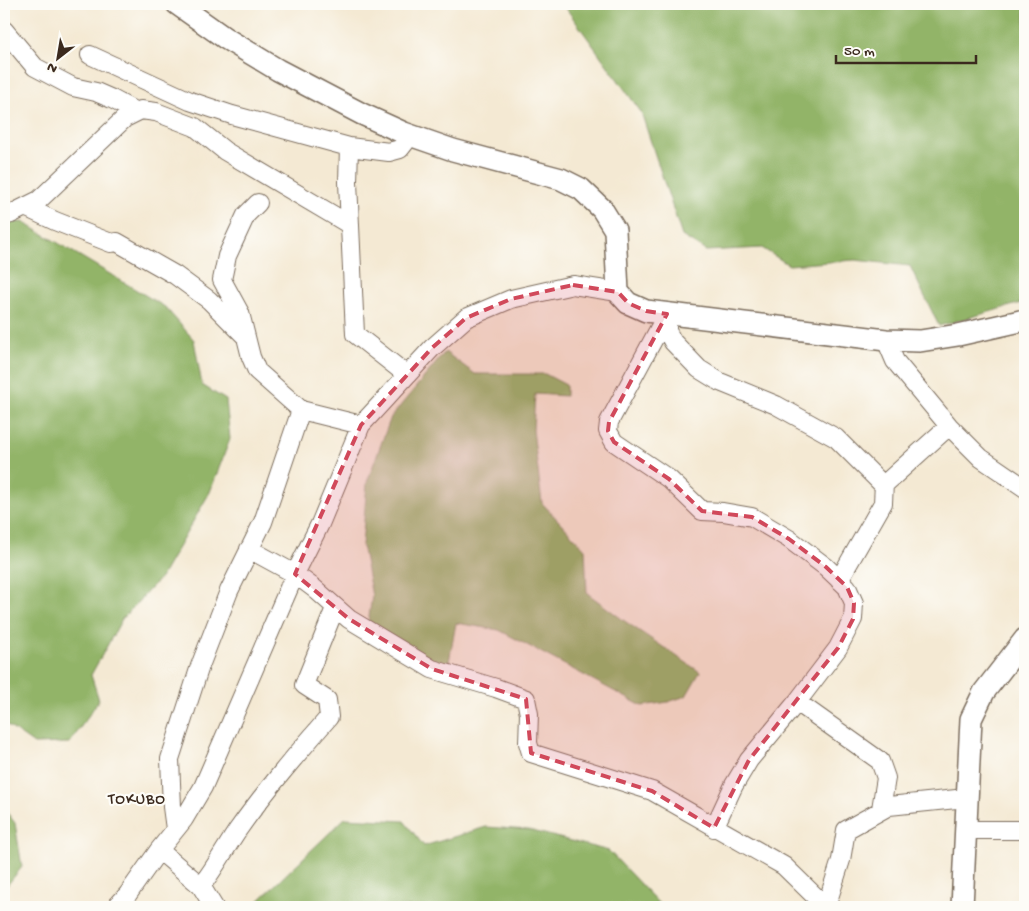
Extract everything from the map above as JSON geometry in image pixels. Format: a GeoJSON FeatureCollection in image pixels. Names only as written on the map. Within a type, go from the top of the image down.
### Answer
{"type":"FeatureCollection","features":[{"type":"Feature","properties":{"kind":"street"},"geometry":{"type":"LineString","coordinates":[[177,4],[224,38],[278,70],[362,114],[411,135],[453,150],[561,179],[581,190],[602,209],[615,230],[618,292]]}},
{"type":"Feature","properties":{"kind":"street"},"geometry":{"type":"LineString","coordinates":[[4,30],[35,67],[73,87],[112,98],[136,112]]}},
{"type":"Feature","properties":{"kind":"street"},"geometry":{"type":"LineString","coordinates":[[90,55],[190,101],[232,115],[349,147],[389,152],[400,149],[411,135]]}},
{"type":"Feature","properties":{"kind":"street"},"geometry":{"type":"LineString","coordinates":[[4,216],[39,200],[124,118],[141,110],[156,112],[194,127],[225,152],[350,225]]}},
{"type":"Feature","properties":{"kind":"street"},"geometry":{"type":"LineString","coordinates":[[349,147],[348,182],[355,334],[407,375]]}},
{"type":"Feature","properties":{"kind":"street"},"geometry":{"type":"LineString","coordinates":[[258,203],[246,216],[227,256],[222,280],[240,313],[256,371],[301,410],[360,425]]}},
{"type":"Feature","properties":{"kind":"street"},"geometry":{"type":"LineString","coordinates":[[25,207],[111,243],[117,242],[175,275],[209,300],[245,336]]}},
{"type":"Feature","properties":{"kind":"street"},"geometry":{"type":"LineString","coordinates":[[116,907],[128,894],[184,819],[203,787],[295,574],[320,524],[360,425],[432,348],[466,318],[511,298],[573,285],[618,292],[628,303],[646,311],[886,340],[920,341],[958,335],[1025,320]]}},
{"type":"Feature","properties":{"kind":"street"},"geometry":{"type":"LineString","coordinates":[[667,314],[667,331],[673,342],[699,369],[720,382],[776,405],[836,438],[881,483],[884,483]]}},
{"type":"Feature","properties":{"kind":"street"},"geometry":{"type":"LineString","coordinates":[[667,314],[609,422],[608,431],[614,442],[669,479],[702,511],[723,512],[752,518],[789,540],[826,567],[847,587],[854,603],[853,619],[838,648],[749,760],[734,784],[714,828]]}},
{"type":"Feature","properties":{"kind":"street"},"geometry":{"type":"LineString","coordinates":[[886,340],[895,361],[948,426],[981,458],[1025,488]]}},
{"type":"Feature","properties":{"kind":"street"},"geometry":{"type":"LineString","coordinates":[[176,829],[172,807],[170,759],[200,666],[229,591],[263,522],[301,410]]}},
{"type":"Feature","properties":{"kind":"street"},"geometry":{"type":"LineString","coordinates":[[884,483],[948,426]]}},
{"type":"Feature","properties":{"kind":"street"},"geometry":{"type":"LineString","coordinates":[[839,580],[883,503],[884,483]]}},
{"type":"Feature","properties":{"kind":"street"},"geometry":{"type":"LineString","coordinates":[[249,549],[295,574],[349,619],[432,669],[526,699],[530,714],[528,744],[532,753],[652,791],[714,828],[784,866],[826,907],[841,860],[846,830],[888,806],[966,798]]}},
{"type":"Feature","properties":{"kind":"street"},"geometry":{"type":"LineString","coordinates":[[201,886],[212,872],[236,832],[270,786],[329,717],[327,700],[304,685],[335,608]]}},
{"type":"Feature","properties":{"kind":"street"},"geometry":{"type":"LineString","coordinates":[[962,907],[971,719],[984,692],[1025,639]]}},
{"type":"Feature","properties":{"kind":"street"},"geometry":{"type":"LineString","coordinates":[[797,702],[880,762],[886,778],[882,809]]}},
{"type":"Feature","properties":{"kind":"street"},"geometry":{"type":"LineString","coordinates":[[966,830],[1025,830]]}},
{"type":"Feature","properties":{"kind":"street"},"geometry":{"type":"LineString","coordinates":[[159,850],[201,886],[214,907]]}},
{"type":"Feature","properties":{"kind":"highlighted area"},"geometry":{"type":"Polygon","coordinates":[[[573,285],[618,292],[628,303],[646,311],[667,314],[609,422],[608,431],[614,442],[669,479],[702,511],[752,517],[789,539],[826,567],[847,587],[854,603],[853,619],[838,648],[749,760],[714,828],[652,791],[531,753],[526,699],[432,669],[349,619],[295,574],[361,425],[432,348],[466,318],[511,299],[573,285]]]}},
{"type":"Feature","properties":{"kind":"green space"},"geometry":{"type":"Polygon","coordinates":[[[563,4],[1025,4],[1025,302],[939,326],[910,266],[855,260],[789,265],[762,248],[706,251],[682,236],[641,112],[563,4]]]}},
{"type":"Feature","properties":{"kind":"green space"},"geometry":{"type":"Polygon","coordinates":[[[23,222],[165,307],[194,340],[202,385],[226,400],[230,439],[210,492],[161,577],[122,619],[91,675],[99,700],[70,743],[34,744],[7,725],[4,729],[4,223],[23,222]]]}},
{"type":"Feature","properties":{"kind":"green space"},"geometry":{"type":"Polygon","coordinates":[[[445,352],[475,374],[545,374],[566,385],[566,396],[535,394],[533,430],[542,503],[585,549],[587,593],[700,672],[686,696],[668,702],[642,706],[499,630],[456,623],[448,667],[435,663],[368,623],[372,596],[362,545],[367,482],[391,417],[445,352]]]}},
{"type":"Feature","properties":{"kind":"green space"},"geometry":{"type":"Polygon","coordinates":[[[4,809],[15,823],[22,867],[4,889],[4,809]]]}},
{"type":"Feature","properties":{"kind":"green space"},"geometry":{"type":"Polygon","coordinates":[[[345,818],[404,821],[424,846],[486,827],[529,830],[609,851],[662,907],[252,907],[345,818]]]}},
{"type":"Feature","properties":{"kind":"district","name":"TOKUBO"},"geometry":{"type":"Point","coordinates":[137,800]}}]}
